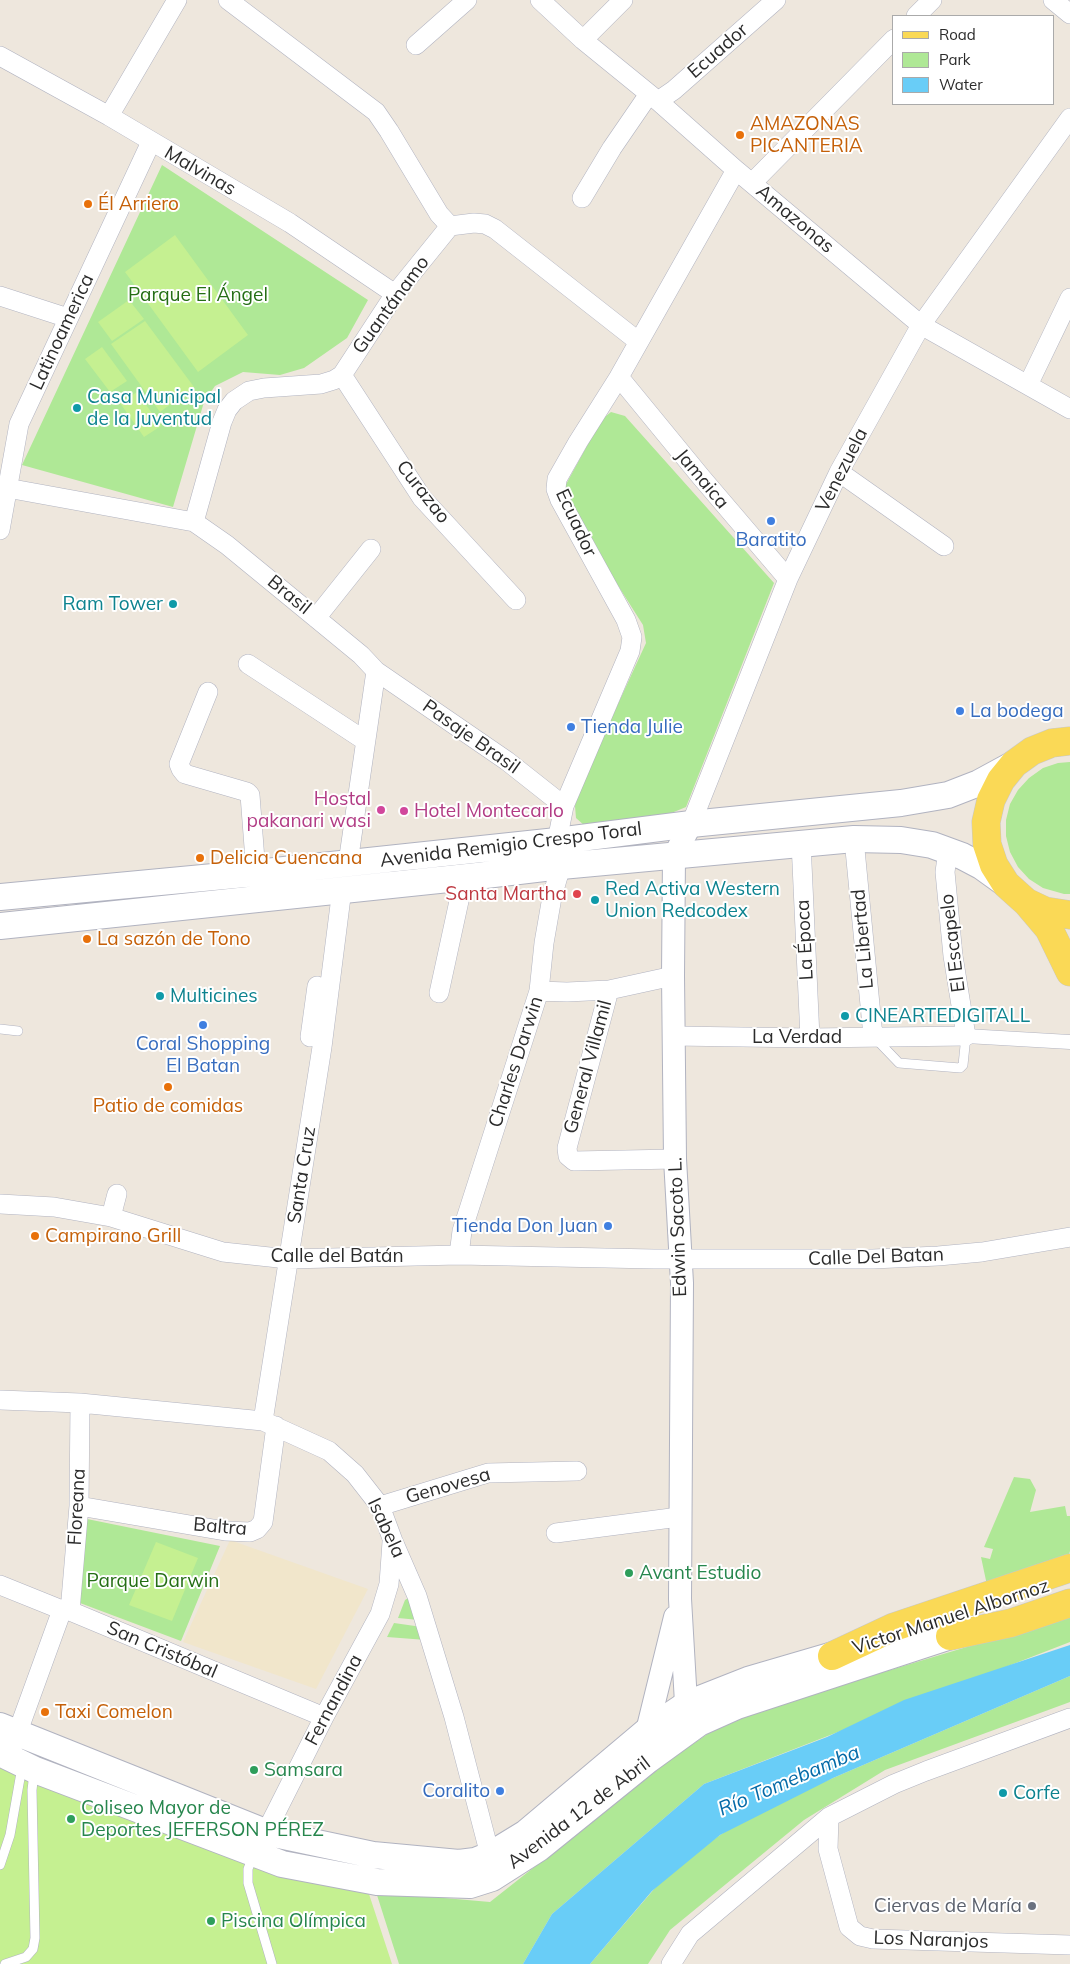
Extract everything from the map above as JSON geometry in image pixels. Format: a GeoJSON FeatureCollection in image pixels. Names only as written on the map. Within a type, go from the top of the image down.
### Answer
{"type":"FeatureCollection","features":[{"type":"Feature","properties":{"kind":"main road"},"geometry":{"type":"LineString","coordinates":[[1064,740],[1032,751],[1014,764],[1000,780],[986,822],[988,844],[994,865],[1006,884],[1026,902],[1049,929],[1070,972]]}},
{"type":"Feature","properties":{"kind":"main road","name":"Avenida Remigio Crespo Toral"},"geometry":{"type":"LineString","coordinates":[[0,926],[342,889],[464,878],[691,824],[901,803],[948,795],[979,783],[1014,764]]}},
{"type":"Feature","properties":{"kind":"main road","name":"Avenida Remigio Crespo Toral"},"geometry":{"type":"LineString","coordinates":[[0,897],[348,863],[559,854],[674,856],[801,842],[854,839],[901,840],[932,845],[948,850],[981,866],[1006,884]]}},
{"type":"Feature","properties":{"kind":"main road"},"geometry":{"type":"LineString","coordinates":[[1026,902],[1044,911],[1070,915]]}},
{"type":"Feature","properties":{"kind":"main road"},"geometry":{"type":"LineString","coordinates":[[832,1656],[894,1627],[1070,1568]]}},
{"type":"Feature","properties":{"kind":"main road","name":"Victor Manuel Albornoz"},"geometry":{"type":"LineString","coordinates":[[832,1656],[1070,1577]]}},
{"type":"Feature","properties":{"kind":"main road","name":"Victor Manuel Albornoz"},"geometry":{"type":"LineString","coordinates":[[950,1636],[1070,1598]]}},
{"type":"Feature","properties":{"kind":"main road"},"geometry":{"type":"LineString","coordinates":[[950,1636],[1010,1623],[1070,1604]]}},
{"type":"Feature","properties":{"kind":"main road","name":"Avenida 12 de Abril"},"geometry":{"type":"LineString","coordinates":[[14,1751],[260,1843],[282,1864],[377,1882],[470,1885],[492,1878],[539,1848],[648,1760],[699,1723],[737,1706],[950,1636]]}},
{"type":"Feature","properties":{"kind":"main road","name":"Avenida 12 de Abril"},"geometry":{"type":"LineString","coordinates":[[14,1751],[260,1843],[459,1863],[475,1861],[490,1855],[526,1833],[647,1731],[687,1704],[748,1680],[832,1656]]}},
{"type":"Feature","properties":{"kind":"street"},"geometry":{"type":"LineString","coordinates":[[109,116],[178,0]]}},
{"type":"Feature","properties":{"kind":"street"},"geometry":{"type":"LineString","coordinates":[[228,0],[376,112],[439,214],[450,226],[474,223],[485,224],[495,229],[639,342]]}},
{"type":"Feature","properties":{"kind":"street"},"geometry":{"type":"LineString","coordinates":[[416,45],[467,0]]}},
{"type":"Feature","properties":{"kind":"street","name":"Amazonas"},"geometry":{"type":"LineString","coordinates":[[540,0],[736,170],[921,325],[1070,409]]}},
{"type":"Feature","properties":{"kind":"street"},"geometry":{"type":"LineString","coordinates":[[584,40],[623,0]]}},
{"type":"Feature","properties":{"kind":"street","name":"Ecuador"},"geometry":{"type":"LineString","coordinates":[[582,198],[612,148],[654,98],[674,90],[776,0]]}},
{"type":"Feature","properties":{"kind":"street"},"geometry":{"type":"LineString","coordinates":[[917,15],[932,0]]}},
{"type":"Feature","properties":{"kind":"street"},"geometry":{"type":"LineString","coordinates":[[1053,0],[1070,14]]}},
{"type":"Feature","properties":{"kind":"street"},"geometry":{"type":"LineString","coordinates":[[752,182],[892,41]]}},
{"type":"Feature","properties":{"kind":"street","name":"Malvinas"},"geometry":{"type":"LineString","coordinates":[[0,56],[109,116],[290,223],[396,294]]}},
{"type":"Feature","properties":{"kind":"street","name":"Venezuela"},"geometry":{"type":"LineString","coordinates":[[674,856],[691,824],[788,579],[839,472],[921,325],[1070,118]]}},
{"type":"Feature","properties":{"kind":"street","name":"Latinoamerica"},"geometry":{"type":"LineString","coordinates":[[0,530],[19,424],[151,142]]}},
{"type":"Feature","properties":{"kind":"street","name":"Ecuador"},"geometry":{"type":"LineString","coordinates":[[559,854],[564,806],[630,651],[632,637],[626,620],[556,489],[557,479],[619,377],[736,170]]}},
{"type":"Feature","properties":{"kind":"street","name":"Guantánamo"},"geometry":{"type":"LineString","coordinates":[[194,522],[222,422],[234,400],[249,391],[264,388],[321,384],[342,375],[396,294],[450,226]]}},
{"type":"Feature","properties":{"kind":"street"},"geometry":{"type":"LineString","coordinates":[[0,296],[68,318]]}},
{"type":"Feature","properties":{"kind":"street"},"geometry":{"type":"LineString","coordinates":[[1028,385],[1070,298]]}},
{"type":"Feature","properties":{"kind":"street","name":"Curazao"},"geometry":{"type":"LineString","coordinates":[[342,375],[422,498],[516,600]]}},
{"type":"Feature","properties":{"kind":"street","name":"Jamaica"},"geometry":{"type":"LineString","coordinates":[[619,377],[700,477],[788,579]]}},
{"type":"Feature","properties":{"kind":"street"},"geometry":{"type":"LineString","coordinates":[[0,430],[19,424]]}},
{"type":"Feature","properties":{"kind":"street"},"geometry":{"type":"LineString","coordinates":[[839,472],[944,546]]}},
{"type":"Feature","properties":{"kind":"street","name":"Brasil"},"geometry":{"type":"LineString","coordinates":[[7,488],[194,522],[227,545],[361,655],[376,671]]}},
{"type":"Feature","properties":{"kind":"street"},"geometry":{"type":"LineString","coordinates":[[316,618],[370,549]]}},
{"type":"Feature","properties":{"kind":"street"},"geometry":{"type":"LineString","coordinates":[[248,664],[364,740]]}},
{"type":"Feature","properties":{"kind":"street"},"geometry":{"type":"LineString","coordinates":[[348,863],[364,740],[376,671]]}},
{"type":"Feature","properties":{"kind":"street","name":"Pasaje Brasil"},"geometry":{"type":"LineString","coordinates":[[376,671],[507,761],[564,806]]}},
{"type":"Feature","properties":{"kind":"street"},"geometry":{"type":"LineString","coordinates":[[208,692],[179,764],[185,774],[250,794],[256,873]]}},
{"type":"Feature","properties":{"kind":"street","name":"La Libertad"},"geometry":{"type":"LineString","coordinates":[[854,839],[873,1036]]}},
{"type":"Feature","properties":{"kind":"street","name":"La Época"},"geometry":{"type":"LineString","coordinates":[[801,842],[810,1038]]}},
{"type":"Feature","properties":{"kind":"street","name":"El Escapelo"},"geometry":{"type":"LineString","coordinates":[[948,850],[945,872],[951,937],[966,1036]]}},
{"type":"Feature","properties":{"kind":"street","name":"Charles Darwin"},"geometry":{"type":"LineString","coordinates":[[459,1255],[462,1231],[539,991],[544,943],[559,854]]}},
{"type":"Feature","properties":{"kind":"street","name":"Edwin Sacoto L."},"geometry":{"type":"LineString","coordinates":[[674,856],[675,1159],[681,1259],[680,1599],[688,1730]]}},
{"type":"Feature","properties":{"kind":"street"},"geometry":{"type":"LineString","coordinates":[[439,993],[464,878]]}},
{"type":"Feature","properties":{"kind":"street","name":"Santa Cruz"},"geometry":{"type":"LineString","coordinates":[[270,1423],[288,1260],[316,1042],[333,959],[342,889]]}},
{"type":"Feature","properties":{"kind":"street"},"geometry":{"type":"LineString","coordinates":[[539,991],[609,990],[673,976]]}},
{"type":"Feature","properties":{"kind":"street","name":"General Villamil"},"geometry":{"type":"LineString","coordinates":[[609,990],[567,1148],[568,1156],[574,1161],[675,1159]]}},
{"type":"Feature","properties":{"kind":"street","name":"La Verdad"},"geometry":{"type":"LineString","coordinates":[[674,1036],[810,1038],[966,1036],[1070,1042]]}},
{"type":"Feature","properties":{"kind":"street"},"geometry":{"type":"LineString","coordinates":[[111,1217],[117,1194]]}},
{"type":"Feature","properties":{"kind":"street","name":"Calle del Batán"},"geometry":{"type":"LineString","coordinates":[[0,1204],[54,1207],[111,1217],[223,1252],[288,1260],[459,1255],[681,1259]]}},
{"type":"Feature","properties":{"kind":"street","name":"Calle Del Batan"},"geometry":{"type":"LineString","coordinates":[[681,1259],[830,1260],[930,1257],[982,1252],[1070,1237]]}},
{"type":"Feature","properties":{"kind":"street","name":"Isabela"},"geometry":{"type":"LineString","coordinates":[[0,1400],[80,1403],[270,1423],[329,1451],[355,1474],[380,1506],[392,1541],[417,1596],[454,1717],[490,1855]]}},
{"type":"Feature","properties":{"kind":"street","name":"Floreana"},"geometry":{"type":"LineString","coordinates":[[14,1751],[66,1610],[78,1506],[80,1403]]}},
{"type":"Feature","properties":{"kind":"street","name":"Baltra"},"geometry":{"type":"LineString","coordinates":[[78,1506],[225,1531],[250,1532],[256,1530],[263,1522],[270,1423]]}},
{"type":"Feature","properties":{"kind":"street","name":"Genovesa"},"geometry":{"type":"LineString","coordinates":[[380,1506],[488,1473],[577,1471]]}},
{"type":"Feature","properties":{"kind":"street"},"geometry":{"type":"LineString","coordinates":[[556,1533],[679,1517]]}},
{"type":"Feature","properties":{"kind":"street","name":"Fernandina"},"geometry":{"type":"LineString","coordinates":[[260,1843],[324,1717],[380,1614],[389,1584],[392,1541]]}},
{"type":"Feature","properties":{"kind":"street","name":"San Cristóbal"},"geometry":{"type":"LineString","coordinates":[[0,1585],[66,1610],[324,1717]]}},
{"type":"Feature","properties":{"kind":"street","name":"Edwin Sacoto L."},"geometry":{"type":"LineString","coordinates":[[647,1731],[680,1599]]}},
{"type":"Feature","properties":{"kind":"street"},"geometry":{"type":"LineString","coordinates":[[671,1964],[690,1934],[829,1817],[894,1784],[1070,1718]]}},
{"type":"Feature","properties":{"kind":"street"},"geometry":{"type":"LineString","coordinates":[[926,1771],[940,1776],[1070,1730]]}},
{"type":"Feature","properties":{"kind":"street","name":"Los Naranjos"},"geometry":{"type":"LineString","coordinates":[[829,1817],[828,1849],[849,1927],[860,1936],[873,1939],[1070,1945]]}},
{"type":"Feature","properties":{"kind":"lane"},"geometry":{"type":"LineString","coordinates":[[0,1030],[18,1031]]}},
{"type":"Feature","properties":{"kind":"lane","name":"El Escapelo"},"geometry":{"type":"LineString","coordinates":[[873,1036],[899,1063],[960,1068],[963,1065],[966,1036]]}},
{"type":"Feature","properties":{"kind":"lane"},"geometry":{"type":"LineString","coordinates":[[0,1865],[10,1835],[14,1751]]}},
{"type":"Feature","properties":{"kind":"lane"},"geometry":{"type":"LineString","coordinates":[[0,1961],[4,1964],[26,1957],[32,1950],[35,1938],[32,1790],[14,1751]]}},
{"type":"Feature","properties":{"kind":"lane"},"geometry":{"type":"LineString","coordinates":[[260,1843],[248,1870],[248,1883],[272,1964]]}},
{"type":"Feature","properties":{"kind":"shaded area"},"geometry":{"type":"Polygon","coordinates":[[[230,1540],[368,1589],[316,1689],[183,1642],[230,1540]]]}},
{"type":"Feature","properties":{"kind":"green space","name":"Parque El Ángel"},"geometry":{"type":"Polygon","coordinates":[[[162,165],[368,300],[347,338],[304,368],[280,375],[243,372],[215,386],[204,402],[173,507],[22,465],[162,165]]]}},
{"type":"Feature","properties":{"kind":"green space"},"geometry":{"type":"Polygon","coordinates":[[[175,235],[248,335],[198,372],[125,272],[175,235]]]}},
{"type":"Feature","properties":{"kind":"green space"},"geometry":{"type":"Polygon","coordinates":[[[129,300],[144,319],[112,341],[98,322],[129,300]]]}},
{"type":"Feature","properties":{"kind":"green space"},"geometry":{"type":"Polygon","coordinates":[[[145,321],[194,387],[160,412],[111,344],[145,321]]]}},
{"type":"Feature","properties":{"kind":"green space"},"geometry":{"type":"Polygon","coordinates":[[[102,347],[127,381],[110,392],[85,359],[102,347]]]}},
{"type":"Feature","properties":{"kind":"green space"},"geometry":{"type":"Polygon","coordinates":[[[137,392],[161,426],[144,437],[120,403],[137,392]]]}},
{"type":"Feature","properties":{"kind":"green space"},"geometry":{"type":"Polygon","coordinates":[[[611,412],[625,416],[774,583],[686,807],[669,814],[585,826],[576,818],[575,806],[578,791],[646,643],[643,625],[565,502],[564,488],[601,420],[611,412]]]}},
{"type":"Feature","properties":{"kind":"green space"},"geometry":{"type":"Polygon","coordinates":[[[1070,762],[1070,894],[1064,894],[1043,888],[1029,879],[1018,867],[1010,852],[1006,836],[1006,820],[1010,804],[1018,790],[1029,778],[1043,768],[1058,763],[1070,762]]]}},
{"type":"Feature","properties":{"kind":"green space"},"geometry":{"type":"Polygon","coordinates":[[[1014,1477],[1030,1479],[1036,1490],[1030,1512],[1065,1506],[1067,1516],[1070,1516],[1070,1551],[1068,1558],[988,1590],[981,1557],[990,1559],[993,1549],[984,1547],[1014,1477]]]}},
{"type":"Feature","properties":{"kind":"green space","name":"Parque Darwin"},"geometry":{"type":"Polygon","coordinates":[[[87,1519],[220,1546],[181,1641],[80,1603],[87,1519]]]}},
{"type":"Feature","properties":{"kind":"green space"},"geometry":{"type":"Polygon","coordinates":[[[156,1542],[198,1558],[172,1621],[129,1605],[156,1542]]]}},
{"type":"Feature","properties":{"kind":"green space"},"geometry":{"type":"Polygon","coordinates":[[[410,1597],[419,1620],[398,1618],[405,1600],[410,1597]]]}},
{"type":"Feature","properties":{"kind":"green space"},"geometry":{"type":"Polygon","coordinates":[[[1070,1616],[1070,1642],[704,1784],[552,1914],[523,1964],[399,1964],[376,1892],[490,1902],[675,1756],[737,1714],[1070,1616]]]}},
{"type":"Feature","properties":{"kind":"green space"},"geometry":{"type":"Polygon","coordinates":[[[394,1623],[422,1627],[426,1640],[387,1637],[394,1623]]]}},
{"type":"Feature","properties":{"kind":"green space"},"geometry":{"type":"Polygon","coordinates":[[[1070,1676],[1070,1702],[885,1770],[804,1820],[670,1930],[648,1964],[590,1964],[673,1867],[754,1812],[1070,1676]]]}},
{"type":"Feature","properties":{"kind":"green space","name":"Coliseo Mayor de Deportes JEFERSON PÉREZ"},"geometry":{"type":"Polygon","coordinates":[[[0,1764],[367,1888],[392,1964],[0,1964],[0,1764]]]}},
{"type":"Feature","properties":{"kind":"water","name":"Río Tomebamba"},"geometry":{"type":"Polygon","coordinates":[[[1070,1645],[1070,1676],[833,1778],[720,1835],[652,1891],[590,1964],[523,1964],[552,1914],[704,1784],[827,1737],[904,1700],[1070,1645]]]}},
{"type":"Feature","properties":{"kind":"place","name":"AMAZONAS PICANTERIA"},"geometry":{"type":"Point","coordinates":[740,135]}},
{"type":"Feature","properties":{"kind":"place","name":"Él Arriero"},"geometry":{"type":"Point","coordinates":[88,204]}},
{"type":"Feature","properties":{"kind":"place","name":"Casa Municipal de la Juventud"},"geometry":{"type":"Point","coordinates":[77,408]}},
{"type":"Feature","properties":{"kind":"place","name":"Baratito"},"geometry":{"type":"Point","coordinates":[771,521]}},
{"type":"Feature","properties":{"kind":"place","name":"Ram Tower"},"geometry":{"type":"Point","coordinates":[173,604]}},
{"type":"Feature","properties":{"kind":"place","name":"La bodega"},"geometry":{"type":"Point","coordinates":[960,711]}},
{"type":"Feature","properties":{"kind":"place","name":"Tienda Julie"},"geometry":{"type":"Point","coordinates":[571,727]}},
{"type":"Feature","properties":{"kind":"place","name":"Hostal pakanari wasi"},"geometry":{"type":"Point","coordinates":[381,810]}},
{"type":"Feature","properties":{"kind":"place","name":"Hotel Montecarlo"},"geometry":{"type":"Point","coordinates":[404,811]}},
{"type":"Feature","properties":{"kind":"place","name":"Delicia Cuencana"},"geometry":{"type":"Point","coordinates":[200,858]}},
{"type":"Feature","properties":{"kind":"place","name":"Santa Martha"},"geometry":{"type":"Point","coordinates":[577,894]}},
{"type":"Feature","properties":{"kind":"place","name":"Red Activa Western Union Redcodex"},"geometry":{"type":"Point","coordinates":[595,900]}},
{"type":"Feature","properties":{"kind":"place","name":"La sazón de Tono"},"geometry":{"type":"Point","coordinates":[87,939]}},
{"type":"Feature","properties":{"kind":"place","name":"Multicines"},"geometry":{"type":"Point","coordinates":[160,996]}},
{"type":"Feature","properties":{"kind":"place","name":"CINEARTEDIGITALL"},"geometry":{"type":"Point","coordinates":[845,1016]}},
{"type":"Feature","properties":{"kind":"place","name":"Coral Shopping El Batan"},"geometry":{"type":"Point","coordinates":[203,1025]}},
{"type":"Feature","properties":{"kind":"place","name":"Patio de comidas"},"geometry":{"type":"Point","coordinates":[168,1087]}},
{"type":"Feature","properties":{"kind":"place","name":"Tienda Don Juan"},"geometry":{"type":"Point","coordinates":[608,1226]}},
{"type":"Feature","properties":{"kind":"place","name":"Campirano Grill"},"geometry":{"type":"Point","coordinates":[35,1236]}},
{"type":"Feature","properties":{"kind":"place","name":"Avant Estudio"},"geometry":{"type":"Point","coordinates":[629,1573]}},
{"type":"Feature","properties":{"kind":"place","name":"Taxi Comelon"},"geometry":{"type":"Point","coordinates":[45,1712]}},
{"type":"Feature","properties":{"kind":"place","name":"Samsara"},"geometry":{"type":"Point","coordinates":[254,1770]}},
{"type":"Feature","properties":{"kind":"place","name":"Coralito"},"geometry":{"type":"Point","coordinates":[500,1791]}},
{"type":"Feature","properties":{"kind":"place","name":"Corfe"},"geometry":{"type":"Point","coordinates":[1003,1793]}},
{"type":"Feature","properties":{"kind":"place","name":"Coliseo Mayor de Deportes JEFERSON PÉREZ"},"geometry":{"type":"Point","coordinates":[71,1819]}},
{"type":"Feature","properties":{"kind":"place","name":"Ciervas de María"},"geometry":{"type":"Point","coordinates":[1032,1906]}},
{"type":"Feature","properties":{"kind":"place","name":"Piscina Olímpica"},"geometry":{"type":"Point","coordinates":[211,1921]}}]}
